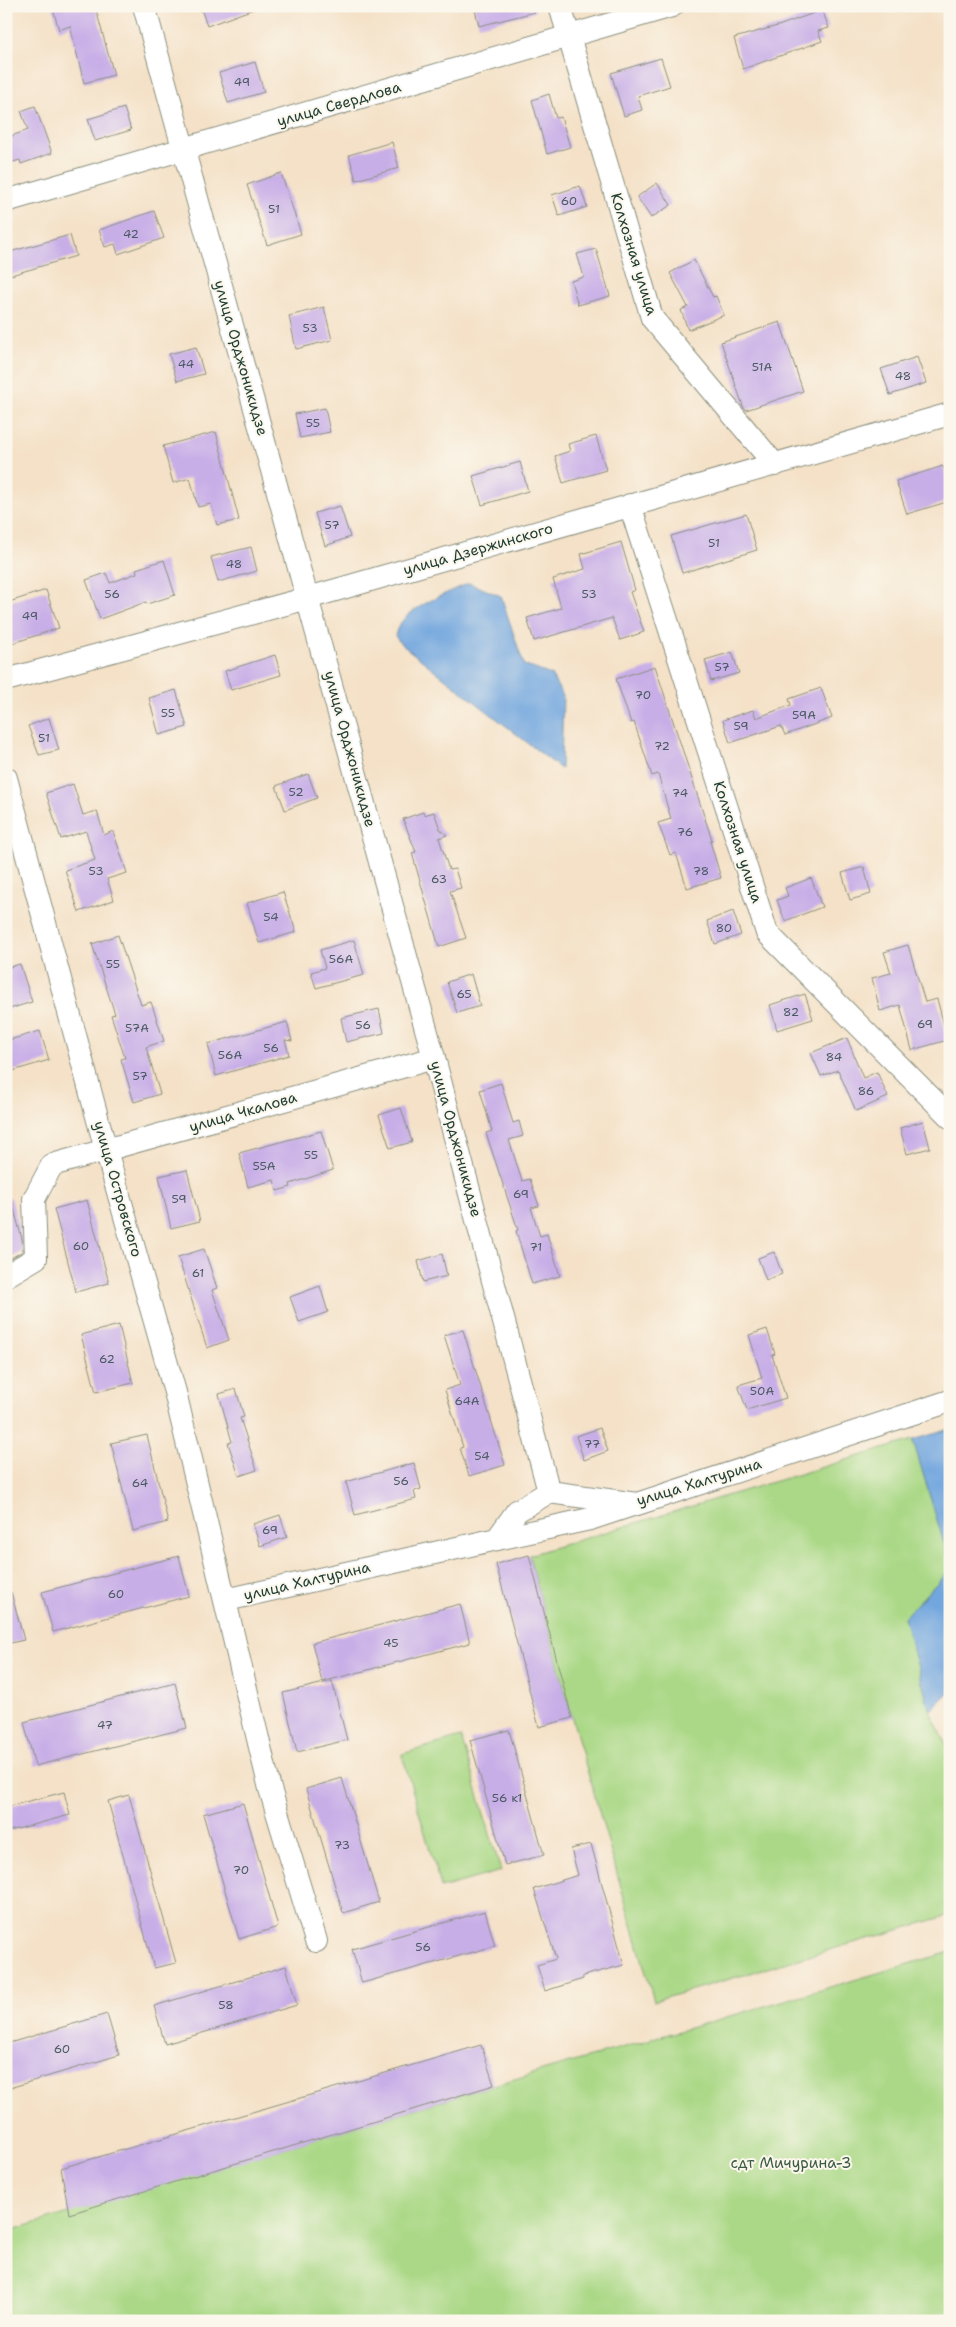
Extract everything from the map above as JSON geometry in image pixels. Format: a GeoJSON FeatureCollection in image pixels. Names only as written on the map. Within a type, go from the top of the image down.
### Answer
{"type":"FeatureCollection","features":[{"type":"Feature","properties":{"kind":"street","name":"улица Орджоникидзе"},"geometry":{"type":"LineString","coordinates":[[144,6],[434,1058],[549,1492]]}},
{"type":"Feature","properties":{"kind":"street","name":"Колхозная улица"},"geometry":{"type":"LineString","coordinates":[[560,6],[652,318],[776,465]]}},
{"type":"Feature","properties":{"kind":"street","name":"улица Свердлова"},"geometry":{"type":"LineString","coordinates":[[6,201],[672,6]]}},
{"type":"Feature","properties":{"kind":"street","name":"улица Дзержинского"},"geometry":{"type":"LineString","coordinates":[[6,680],[308,598],[950,414]]}},
{"type":"Feature","properties":{"kind":"street","name":"Колхозная улица"},"geometry":{"type":"LineString","coordinates":[[630,505],[767,933],[950,1117]]}},
{"type":"Feature","properties":{"kind":"street","name":"улица Островского"},"geometry":{"type":"LineString","coordinates":[[6,778],[106,1150],[175,1392],[270,1790],[316,1941]]}},
{"type":"Feature","properties":{"kind":"street","name":"улица Чкалова"},"geometry":{"type":"LineString","coordinates":[[6,1276],[36,1258],[34,1199],[52,1165],[434,1058]]}},
{"type":"Feature","properties":{"kind":"street","name":"улица Халтурина"},"geometry":{"type":"LineString","coordinates":[[226,1600],[590,1519],[950,1401]]}},
{"type":"Feature","properties":{"kind":"street","name":"улица Халтурина"},"geometry":{"type":"LineString","coordinates":[[549,1492],[638,1504]]}},
{"type":"Feature","properties":{"kind":"street"},"geometry":{"type":"LineString","coordinates":[[498,1539],[517,1512],[549,1492]]}},
{"type":"Feature","properties":{"kind":"green space"},"geometry":{"type":"Polygon","coordinates":[[[913,1440],[950,1563],[950,1570],[904,1617],[930,1711],[950,1752],[950,1915],[654,2001],[572,1718],[529,1555],[913,1440]]]}},
{"type":"Feature","properties":{"kind":"green space"},"geometry":{"type":"Polygon","coordinates":[[[461,1737],[501,1871],[441,1888],[402,1754],[461,1737]]]}},
{"type":"Feature","properties":{"kind":"green space","name":"сдт Мичурина-3"},"geometry":{"type":"Polygon","coordinates":[[[950,1952],[950,2321],[6,2321],[6,2232],[494,2085],[950,1952]]]}},
{"type":"Feature","properties":{"kind":"water"},"geometry":{"type":"Polygon","coordinates":[[[469,583],[501,596],[524,665],[551,675],[563,696],[561,769],[401,644],[395,636],[398,626],[414,610],[437,597],[469,583]]]}},
{"type":"Feature","properties":{"kind":"water"},"geometry":{"type":"Polygon","coordinates":[[[950,1429],[950,1563],[913,1440],[950,1429]]]}},
{"type":"Feature","properties":{"kind":"water"},"geometry":{"type":"Polygon","coordinates":[[[950,1570],[950,1691],[930,1711],[904,1617],[950,1570]]]}},
{"type":"Feature","properties":{"kind":"building"},"geometry":{"type":"Polygon","coordinates":[[[62,6],[95,6],[114,75],[84,83],[70,26],[59,30],[53,9],[62,6]]]}},
{"type":"Feature","properties":{"kind":"building"},"geometry":{"type":"Polygon","coordinates":[[[200,6],[256,6],[256,8],[207,26],[200,6]]]}},
{"type":"Feature","properties":{"kind":"building"},"geometry":{"type":"Polygon","coordinates":[[[474,6],[534,6],[535,12],[479,26],[474,6]]]}},
{"type":"Feature","properties":{"kind":"building"},"geometry":{"type":"Polygon","coordinates":[[[822,10],[829,28],[818,31],[822,41],[743,69],[734,38],[781,25],[822,10]]]}},
{"type":"Feature","properties":{"kind":"building"},"geometry":{"type":"Polygon","coordinates":[[[661,58],[670,86],[638,96],[642,110],[624,116],[611,73],[661,58]]]}},
{"type":"Feature","properties":{"kind":"building"},"geometry":{"type":"Polygon","coordinates":[[[255,62],[264,92],[228,103],[219,73],[255,62]]]}},
{"type":"Feature","properties":{"kind":"building"},"geometry":{"type":"Polygon","coordinates":[[[549,94],[556,118],[561,117],[570,147],[547,154],[532,100],[549,94]]]}},
{"type":"Feature","properties":{"kind":"building"},"geometry":{"type":"Polygon","coordinates":[[[35,106],[52,153],[21,164],[20,160],[6,164],[6,138],[28,130],[21,111],[35,106]]]}},
{"type":"Feature","properties":{"kind":"building"},"geometry":{"type":"Polygon","coordinates":[[[124,108],[131,130],[95,141],[88,119],[124,108]]]}},
{"type":"Feature","properties":{"kind":"building"},"geometry":{"type":"Polygon","coordinates":[[[392,142],[399,168],[356,180],[349,155],[392,142]]]}},
{"type":"Feature","properties":{"kind":"building"},"geometry":{"type":"Polygon","coordinates":[[[281,173],[301,234],[267,245],[247,185],[281,173]]]}},
{"type":"Feature","properties":{"kind":"building"},"geometry":{"type":"Polygon","coordinates":[[[657,183],[671,205],[651,218],[637,197],[657,183]]]}},
{"type":"Feature","properties":{"kind":"building"},"geometry":{"type":"Polygon","coordinates":[[[580,186],[587,207],[559,216],[552,195],[580,186]]]}},
{"type":"Feature","properties":{"kind":"building"},"geometry":{"type":"Polygon","coordinates":[[[154,211],[164,238],[118,254],[115,244],[105,247],[99,230],[154,211]]]}},
{"type":"Feature","properties":{"kind":"building"},"geometry":{"type":"Polygon","coordinates":[[[70,235],[76,256],[11,275],[6,253],[70,235]]]}},
{"type":"Feature","properties":{"kind":"building"},"geometry":{"type":"Polygon","coordinates":[[[596,249],[610,296],[578,305],[571,281],[584,277],[577,254],[596,249]]]}},
{"type":"Feature","properties":{"kind":"building"},"geometry":{"type":"Polygon","coordinates":[[[694,260],[713,297],[716,296],[724,315],[688,330],[681,310],[688,307],[670,273],[694,260]]]}},
{"type":"Feature","properties":{"kind":"building"},"geometry":{"type":"Polygon","coordinates":[[[324,307],[332,340],[296,349],[289,316],[324,307]]]}},
{"type":"Feature","properties":{"kind":"building"},"geometry":{"type":"Polygon","coordinates":[[[780,322],[803,391],[746,410],[721,342],[780,322]]]}},
{"type":"Feature","properties":{"kind":"building"},"geometry":{"type":"Polygon","coordinates":[[[196,347],[204,374],[177,381],[169,354],[196,347]]]}},
{"type":"Feature","properties":{"kind":"building"},"geometry":{"type":"Polygon","coordinates":[[[917,357],[926,383],[890,395],[881,369],[917,357]]]}},
{"type":"Feature","properties":{"kind":"building"},"geometry":{"type":"Polygon","coordinates":[[[325,408],[330,432],[300,438],[295,414],[325,408]]]}},
{"type":"Feature","properties":{"kind":"building"},"geometry":{"type":"Polygon","coordinates":[[[216,432],[239,520],[217,525],[211,504],[198,507],[190,478],[173,483],[163,446],[216,432]]]}},
{"type":"Feature","properties":{"kind":"building"},"geometry":{"type":"Polygon","coordinates":[[[596,436],[606,470],[563,483],[555,456],[570,451],[568,444],[596,436]]]}},
{"type":"Feature","properties":{"kind":"building"},"geometry":{"type":"Polygon","coordinates":[[[520,462],[528,491],[482,505],[473,476],[520,462]]]}},
{"type":"Feature","properties":{"kind":"building"},"geometry":{"type":"Polygon","coordinates":[[[943,466],[950,488],[950,501],[907,514],[896,481],[943,466]]]}},
{"type":"Feature","properties":{"kind":"building"},"geometry":{"type":"Polygon","coordinates":[[[340,506],[350,537],[325,546],[315,513],[340,506]]]}},
{"type":"Feature","properties":{"kind":"building"},"geometry":{"type":"Polygon","coordinates":[[[746,514],[757,550],[682,573],[671,536],[746,514]]]}},
{"type":"Feature","properties":{"kind":"building"},"geometry":{"type":"Polygon","coordinates":[[[621,542],[635,590],[630,592],[644,632],[620,640],[612,618],[534,641],[527,618],[561,608],[553,579],[585,569],[581,554],[621,542]]]}},
{"type":"Feature","properties":{"kind":"building"},"geometry":{"type":"Polygon","coordinates":[[[251,547],[257,571],[218,582],[211,557],[251,547]]]}},
{"type":"Feature","properties":{"kind":"building"},"geometry":{"type":"Polygon","coordinates":[[[164,560],[175,595],[147,604],[146,602],[100,619],[86,580],[106,573],[110,583],[137,573],[136,569],[164,560]]]}},
{"type":"Feature","properties":{"kind":"building"},"geometry":{"type":"Polygon","coordinates":[[[46,590],[59,628],[10,644],[6,633],[6,603],[46,590]]]}},
{"type":"Feature","properties":{"kind":"building"},"geometry":{"type":"Polygon","coordinates":[[[732,652],[739,673],[711,681],[705,660],[732,652]]]}},
{"type":"Feature","properties":{"kind":"building"},"geometry":{"type":"Polygon","coordinates":[[[275,655],[281,675],[231,690],[225,671],[275,655]]]}},
{"type":"Feature","properties":{"kind":"building"},"geometry":{"type":"Polygon","coordinates":[[[655,666],[712,840],[710,841],[721,878],[687,888],[676,853],[670,855],[658,823],[671,819],[658,774],[652,776],[634,722],[631,723],[616,679],[655,666]]]}},
{"type":"Feature","properties":{"kind":"building"},"geometry":{"type":"Polygon","coordinates":[[[821,688],[832,718],[785,735],[781,726],[730,743],[723,720],[753,710],[756,718],[791,705],[789,699],[821,688]]]}},
{"type":"Feature","properties":{"kind":"building"},"geometry":{"type":"Polygon","coordinates":[[[176,690],[187,727],[159,735],[149,698],[176,690]]]}},
{"type":"Feature","properties":{"kind":"building"},"geometry":{"type":"Polygon","coordinates":[[[49,718],[59,750],[39,755],[28,726],[49,718]]]}},
{"type":"Feature","properties":{"kind":"building"},"geometry":{"type":"Polygon","coordinates":[[[308,774],[317,798],[285,810],[276,786],[308,774]]]}},
{"type":"Feature","properties":{"kind":"building"},"geometry":{"type":"Polygon","coordinates":[[[73,784],[83,815],[97,811],[104,835],[113,831],[127,873],[107,879],[114,900],[79,912],[65,870],[95,860],[86,831],[61,839],[46,793],[73,784]]]}},
{"type":"Feature","properties":{"kind":"building"},"geometry":{"type":"Polygon","coordinates":[[[423,812],[424,815],[434,812],[440,829],[447,835],[439,838],[449,870],[455,869],[461,888],[450,891],[466,938],[439,947],[412,853],[416,852],[403,819],[423,812]]]}},
{"type":"Feature","properties":{"kind":"building"},"geometry":{"type":"Polygon","coordinates":[[[864,867],[871,894],[850,900],[842,873],[864,867]]]}},
{"type":"Feature","properties":{"kind":"building"},"geometry":{"type":"Polygon","coordinates":[[[811,878],[822,907],[785,921],[777,900],[788,896],[785,888],[811,878]]]}},
{"type":"Feature","properties":{"kind":"building"},"geometry":{"type":"Polygon","coordinates":[[[283,892],[296,932],[259,943],[247,903],[283,892]]]}},
{"type":"Feature","properties":{"kind":"building"},"geometry":{"type":"Polygon","coordinates":[[[733,911],[741,935],[715,944],[707,921],[733,911]]]}},
{"type":"Feature","properties":{"kind":"building"},"geometry":{"type":"Polygon","coordinates":[[[118,935],[141,1005],[151,1002],[164,1041],[146,1047],[160,1094],[134,1102],[121,1059],[125,1058],[111,1015],[115,1014],[92,944],[118,935]]]}},
{"type":"Feature","properties":{"kind":"building"},"geometry":{"type":"Polygon","coordinates":[[[354,940],[364,975],[316,988],[311,972],[325,968],[320,950],[354,940]]]}},
{"type":"Feature","properties":{"kind":"building"},"geometry":{"type":"Polygon","coordinates":[[[908,945],[925,1002],[937,999],[948,1040],[912,1050],[900,1005],[880,1011],[872,978],[891,973],[884,952],[908,945]]]}},
{"type":"Feature","properties":{"kind":"building"},"geometry":{"type":"Polygon","coordinates":[[[20,964],[32,1002],[6,1010],[6,968],[20,964]]]}},
{"type":"Feature","properties":{"kind":"building"},"geometry":{"type":"Polygon","coordinates":[[[471,974],[480,1006],[457,1013],[447,982],[471,974]]]}},
{"type":"Feature","properties":{"kind":"building"},"geometry":{"type":"Polygon","coordinates":[[[805,994],[813,1019],[777,1030],[770,1005],[805,994]]]}},
{"type":"Feature","properties":{"kind":"building"},"geometry":{"type":"Polygon","coordinates":[[[379,1009],[384,1033],[346,1042],[341,1018],[379,1009]]]}},
{"type":"Feature","properties":{"kind":"building"},"geometry":{"type":"Polygon","coordinates":[[[287,1022],[292,1041],[285,1040],[289,1055],[216,1076],[208,1044],[287,1022]]]}},
{"type":"Feature","properties":{"kind":"building"},"geometry":{"type":"Polygon","coordinates":[[[40,1031],[49,1060],[6,1073],[6,1041],[40,1031]]]}},
{"type":"Feature","properties":{"kind":"building"},"geometry":{"type":"Polygon","coordinates":[[[847,1038],[863,1078],[877,1072],[888,1097],[856,1111],[838,1070],[821,1076],[811,1053],[847,1038]]]}},
{"type":"Feature","properties":{"kind":"building"},"geometry":{"type":"Polygon","coordinates":[[[501,1083],[513,1123],[519,1121],[523,1136],[509,1140],[522,1181],[530,1179],[539,1206],[531,1208],[540,1236],[547,1234],[560,1276],[532,1284],[516,1231],[518,1230],[486,1133],[492,1131],[480,1090],[501,1083]]]}},
{"type":"Feature","properties":{"kind":"building"},"geometry":{"type":"Polygon","coordinates":[[[401,1108],[412,1142],[390,1148],[379,1115],[401,1108]]]}},
{"type":"Feature","properties":{"kind":"building"},"geometry":{"type":"Polygon","coordinates":[[[923,1121],[930,1148],[907,1154],[900,1128],[923,1121]]]}},
{"type":"Feature","properties":{"kind":"building"},"geometry":{"type":"Polygon","coordinates":[[[321,1131],[333,1170],[290,1184],[291,1187],[277,1191],[274,1180],[248,1187],[239,1153],[321,1131]]]}},
{"type":"Feature","properties":{"kind":"building"},"geometry":{"type":"Polygon","coordinates":[[[187,1170],[200,1221],[171,1228],[159,1176],[187,1170]]]}},
{"type":"Feature","properties":{"kind":"building"},"geometry":{"type":"Polygon","coordinates":[[[6,1198],[11,1198],[22,1239],[23,1251],[6,1261],[6,1198]]]}},
{"type":"Feature","properties":{"kind":"building"},"geometry":{"type":"Polygon","coordinates":[[[87,1200],[109,1283],[76,1292],[54,1209],[87,1200]]]}},
{"type":"Feature","properties":{"kind":"building"},"geometry":{"type":"Polygon","coordinates":[[[204,1249],[217,1288],[212,1290],[229,1340],[207,1348],[178,1257],[204,1249]]]}},
{"type":"Feature","properties":{"kind":"building"},"geometry":{"type":"Polygon","coordinates":[[[774,1252],[782,1274],[766,1280],[758,1258],[774,1252]]]}},
{"type":"Feature","properties":{"kind":"building"},"geometry":{"type":"Polygon","coordinates":[[[442,1254],[447,1276],[423,1282],[418,1261],[442,1254]]]}},
{"type":"Feature","properties":{"kind":"building"},"geometry":{"type":"Polygon","coordinates":[[[320,1286],[328,1312],[299,1322],[290,1297],[320,1286]]]}},
{"type":"Feature","properties":{"kind":"building"},"geometry":{"type":"Polygon","coordinates":[[[119,1325],[133,1383],[96,1392],[81,1335],[119,1325]]]}},
{"type":"Feature","properties":{"kind":"building"},"geometry":{"type":"Polygon","coordinates":[[[767,1329],[775,1354],[772,1355],[786,1398],[747,1410],[738,1385],[762,1378],[749,1335],[767,1329]]]}},
{"type":"Feature","properties":{"kind":"building"},"geometry":{"type":"Polygon","coordinates":[[[463,1330],[505,1465],[469,1476],[460,1448],[463,1447],[445,1390],[460,1385],[444,1335],[463,1330]]]}},
{"type":"Feature","properties":{"kind":"building"},"geometry":{"type":"Polygon","coordinates":[[[236,1389],[244,1417],[240,1418],[257,1470],[239,1476],[228,1443],[232,1442],[219,1394],[236,1389]]]}},
{"type":"Feature","properties":{"kind":"building"},"geometry":{"type":"Polygon","coordinates":[[[600,1428],[608,1451],[584,1460],[576,1436],[600,1428]]]}},
{"type":"Feature","properties":{"kind":"building"},"geometry":{"type":"Polygon","coordinates":[[[147,1435],[168,1522],[133,1531],[111,1443],[147,1435]]]}},
{"type":"Feature","properties":{"kind":"building"},"geometry":{"type":"Polygon","coordinates":[[[414,1463],[421,1489],[414,1491],[416,1499],[355,1515],[346,1482],[414,1463]]]}},
{"type":"Feature","properties":{"kind":"building"},"geometry":{"type":"Polygon","coordinates":[[[280,1515],[287,1537],[260,1546],[253,1524],[280,1515]]]}},
{"type":"Feature","properties":{"kind":"building"},"geometry":{"type":"Polygon","coordinates":[[[529,1555],[572,1718],[539,1727],[496,1564],[529,1555]]]}},
{"type":"Feature","properties":{"kind":"building"},"geometry":{"type":"Polygon","coordinates":[[[179,1556],[189,1596],[53,1632],[42,1592],[179,1556]]]}},
{"type":"Feature","properties":{"kind":"building"},"geometry":{"type":"Polygon","coordinates":[[[11,1592],[24,1640],[6,1644],[6,1593],[11,1592]]]}},
{"type":"Feature","properties":{"kind":"building"},"geometry":{"type":"Polygon","coordinates":[[[460,1604],[470,1643],[322,1682],[312,1643],[460,1604]]]}},
{"type":"Feature","properties":{"kind":"building"},"geometry":{"type":"Polygon","coordinates":[[[332,1681],[347,1740],[297,1752],[283,1693],[332,1681]]]}},
{"type":"Feature","properties":{"kind":"building"},"geometry":{"type":"Polygon","coordinates":[[[175,1683],[187,1728],[35,1766],[24,1722],[175,1683]]]}},
{"type":"Feature","properties":{"kind":"building"},"geometry":{"type":"Polygon","coordinates":[[[509,1730],[544,1855],[505,1865],[470,1740],[509,1730]]]}},
{"type":"Feature","properties":{"kind":"building"},"geometry":{"type":"Polygon","coordinates":[[[342,1778],[379,1902],[343,1913],[306,1789],[342,1778]]]}},
{"type":"Feature","properties":{"kind":"building"},"geometry":{"type":"Polygon","coordinates":[[[64,1792],[70,1815],[6,1832],[6,1807],[64,1792]]]}},
{"type":"Feature","properties":{"kind":"building"},"geometry":{"type":"Polygon","coordinates":[[[129,1795],[176,1963],[154,1968],[108,1801],[129,1795]]]}},
{"type":"Feature","properties":{"kind":"building"},"geometry":{"type":"Polygon","coordinates":[[[243,1803],[278,1927],[239,1939],[203,1814],[243,1803]]]}},
{"type":"Feature","properties":{"kind":"building"},"geometry":{"type":"Polygon","coordinates":[[[591,1844],[624,1965],[583,1976],[583,1979],[545,1991],[537,1965],[556,1959],[534,1889],[578,1875],[571,1849],[591,1844]]]}},
{"type":"Feature","properties":{"kind":"building"},"geometry":{"type":"Polygon","coordinates":[[[485,1911],[495,1946],[362,1983],[352,1949],[485,1911]]]}},
{"type":"Feature","properties":{"kind":"building"},"geometry":{"type":"Polygon","coordinates":[[[286,1966],[297,2005],[165,2044],[154,2006],[286,1966]]]}},
{"type":"Feature","properties":{"kind":"building"},"geometry":{"type":"Polygon","coordinates":[[[107,2014],[119,2055],[6,2089],[6,2044],[107,2014]]]}},
{"type":"Feature","properties":{"kind":"building"},"geometry":{"type":"Polygon","coordinates":[[[481,2045],[494,2085],[69,2214],[61,2168],[481,2045]]]}}]}
